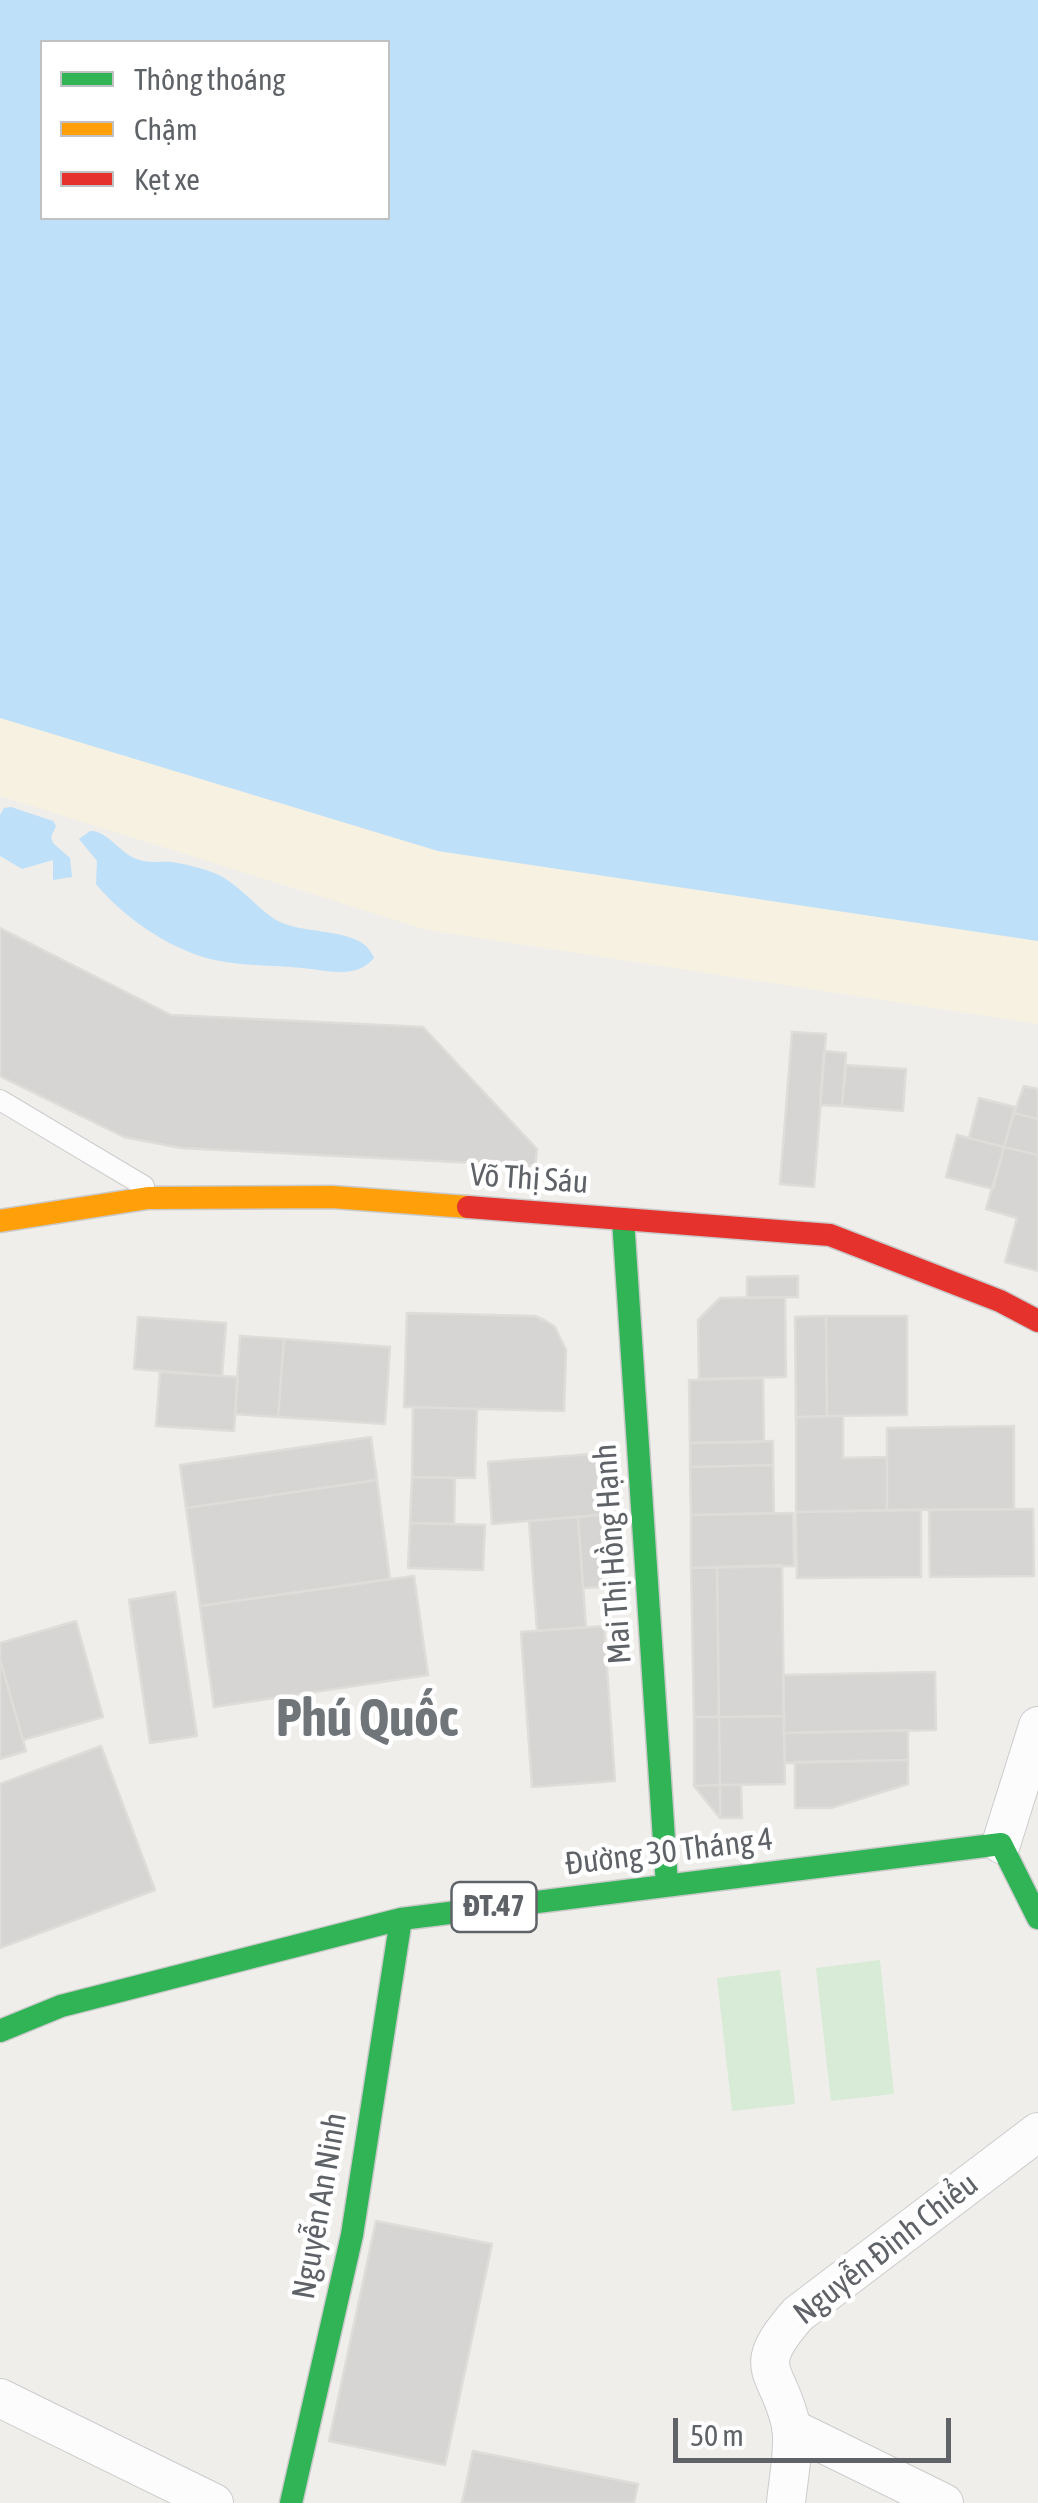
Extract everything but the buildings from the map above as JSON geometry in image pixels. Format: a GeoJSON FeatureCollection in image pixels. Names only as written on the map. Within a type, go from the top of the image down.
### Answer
{"type":"FeatureCollection","features":[{"type":"Feature","properties":{"kind":"street","name":"Võ Thị Sáu"},"geometry":{"type":"LineString","coordinates":[[0,1221],[163,1198],[332,1198],[830,1235],[1000,1301],[1038,1321]]}},
{"type":"Feature","properties":{"kind":"street","name":"Mai Thị Hồng Hạnh"},"geometry":{"type":"LineString","coordinates":[[623,1219],[667,1885]]}},
{"type":"Feature","properties":{"kind":"street"},"geometry":{"type":"LineString","coordinates":[[1038,1726],[1001,1844],[1038,1918]]}},
{"type":"Feature","properties":{"kind":"street","name":"Đường 30 Tháng 4"},"geometry":{"type":"LineString","coordinates":[[0,2031],[61,2006],[401,1919],[1001,1844]]}},
{"type":"Feature","properties":{"kind":"street","name":"Nguyễn An Ninh"},"geometry":{"type":"LineString","coordinates":[[291,2503],[352,2235],[401,1919]]}},
{"type":"Feature","properties":{"kind":"street","name":"Nguyễn Đình Chiểu"},"geometry":{"type":"LineString","coordinates":[[786,2503],[792,2428],[768,2366],[777,2338],[798,2314],[1038,2132]]}},
{"type":"Feature","properties":{"kind":"street"},"geometry":{"type":"LineString","coordinates":[[0,2398],[214,2503]]}},
{"type":"Feature","properties":{"kind":"street"},"geometry":{"type":"LineString","coordinates":[[792,2428],[944,2503]]}},
{"type":"Feature","properties":{"kind":"lane"},"geometry":{"type":"LineString","coordinates":[[0,1100],[163,1198]]}},
{"type":"Feature","properties":{"kind":"green space"},"geometry":{"type":"Polygon","coordinates":[[[880,1960],[894,2094],[831,2101],[816,1968],[880,1960]]]}},
{"type":"Feature","properties":{"kind":"green space"},"geometry":{"type":"Polygon","coordinates":[[[780,1970],[795,2104],[732,2111],[717,1978],[780,1970]]]}},
{"type":"Feature","properties":{"kind":"sand"},"geometry":{"type":"Polygon","coordinates":[[[0,718],[438,851],[1038,941],[1038,1024],[427,930],[0,796],[0,718]]]}},
{"type":"Feature","properties":{"kind":"water"},"geometry":{"type":"Polygon","coordinates":[[[0,0],[1038,0],[1038,941],[438,851],[0,718],[0,0]]]}},
{"type":"Feature","properties":{"kind":"water"},"geometry":{"type":"Polygon","coordinates":[[[4,808],[53,821],[53,843],[70,858],[72,877],[53,880],[53,860],[22,869],[0,856],[0,815],[4,808]]]}},
{"type":"Feature","properties":{"kind":"water"},"geometry":{"type":"Polygon","coordinates":[[[90,831],[102,834],[139,860],[177,863],[217,874],[278,921],[346,936],[368,948],[374,958],[359,969],[331,972],[221,961],[178,947],[133,919],[96,884],[97,861],[79,839],[90,831]]]}},
{"type":"Feature","properties":{"kind":"traffic: fast"},"geometry":{"type":"LineString","coordinates":[[623,1219],[667,1885]]}},
{"type":"Feature","properties":{"kind":"traffic: fast"},"geometry":{"type":"LineString","coordinates":[[1001,1844],[1038,1918]]}},
{"type":"Feature","properties":{"kind":"traffic: fast"},"geometry":{"type":"LineString","coordinates":[[0,2031],[61,2006],[401,1919],[1001,1844]]}},
{"type":"Feature","properties":{"kind":"traffic: fast"},"geometry":{"type":"LineString","coordinates":[[291,2503],[352,2235],[401,1919]]}},
{"type":"Feature","properties":{"kind":"traffic: slow"},"geometry":{"type":"LineString","coordinates":[[0,1221],[148,1198],[332,1197],[468,1207]]}},
{"type":"Feature","properties":{"kind":"traffic: jam"},"geometry":{"type":"LineString","coordinates":[[468,1207],[830,1235],[1000,1301],[1038,1321]]}},
{"type":"Feature","properties":{"kind":"district","name":"Phú Quốc"},"geometry":{"type":"Point","coordinates":[367,1720]}}]}
